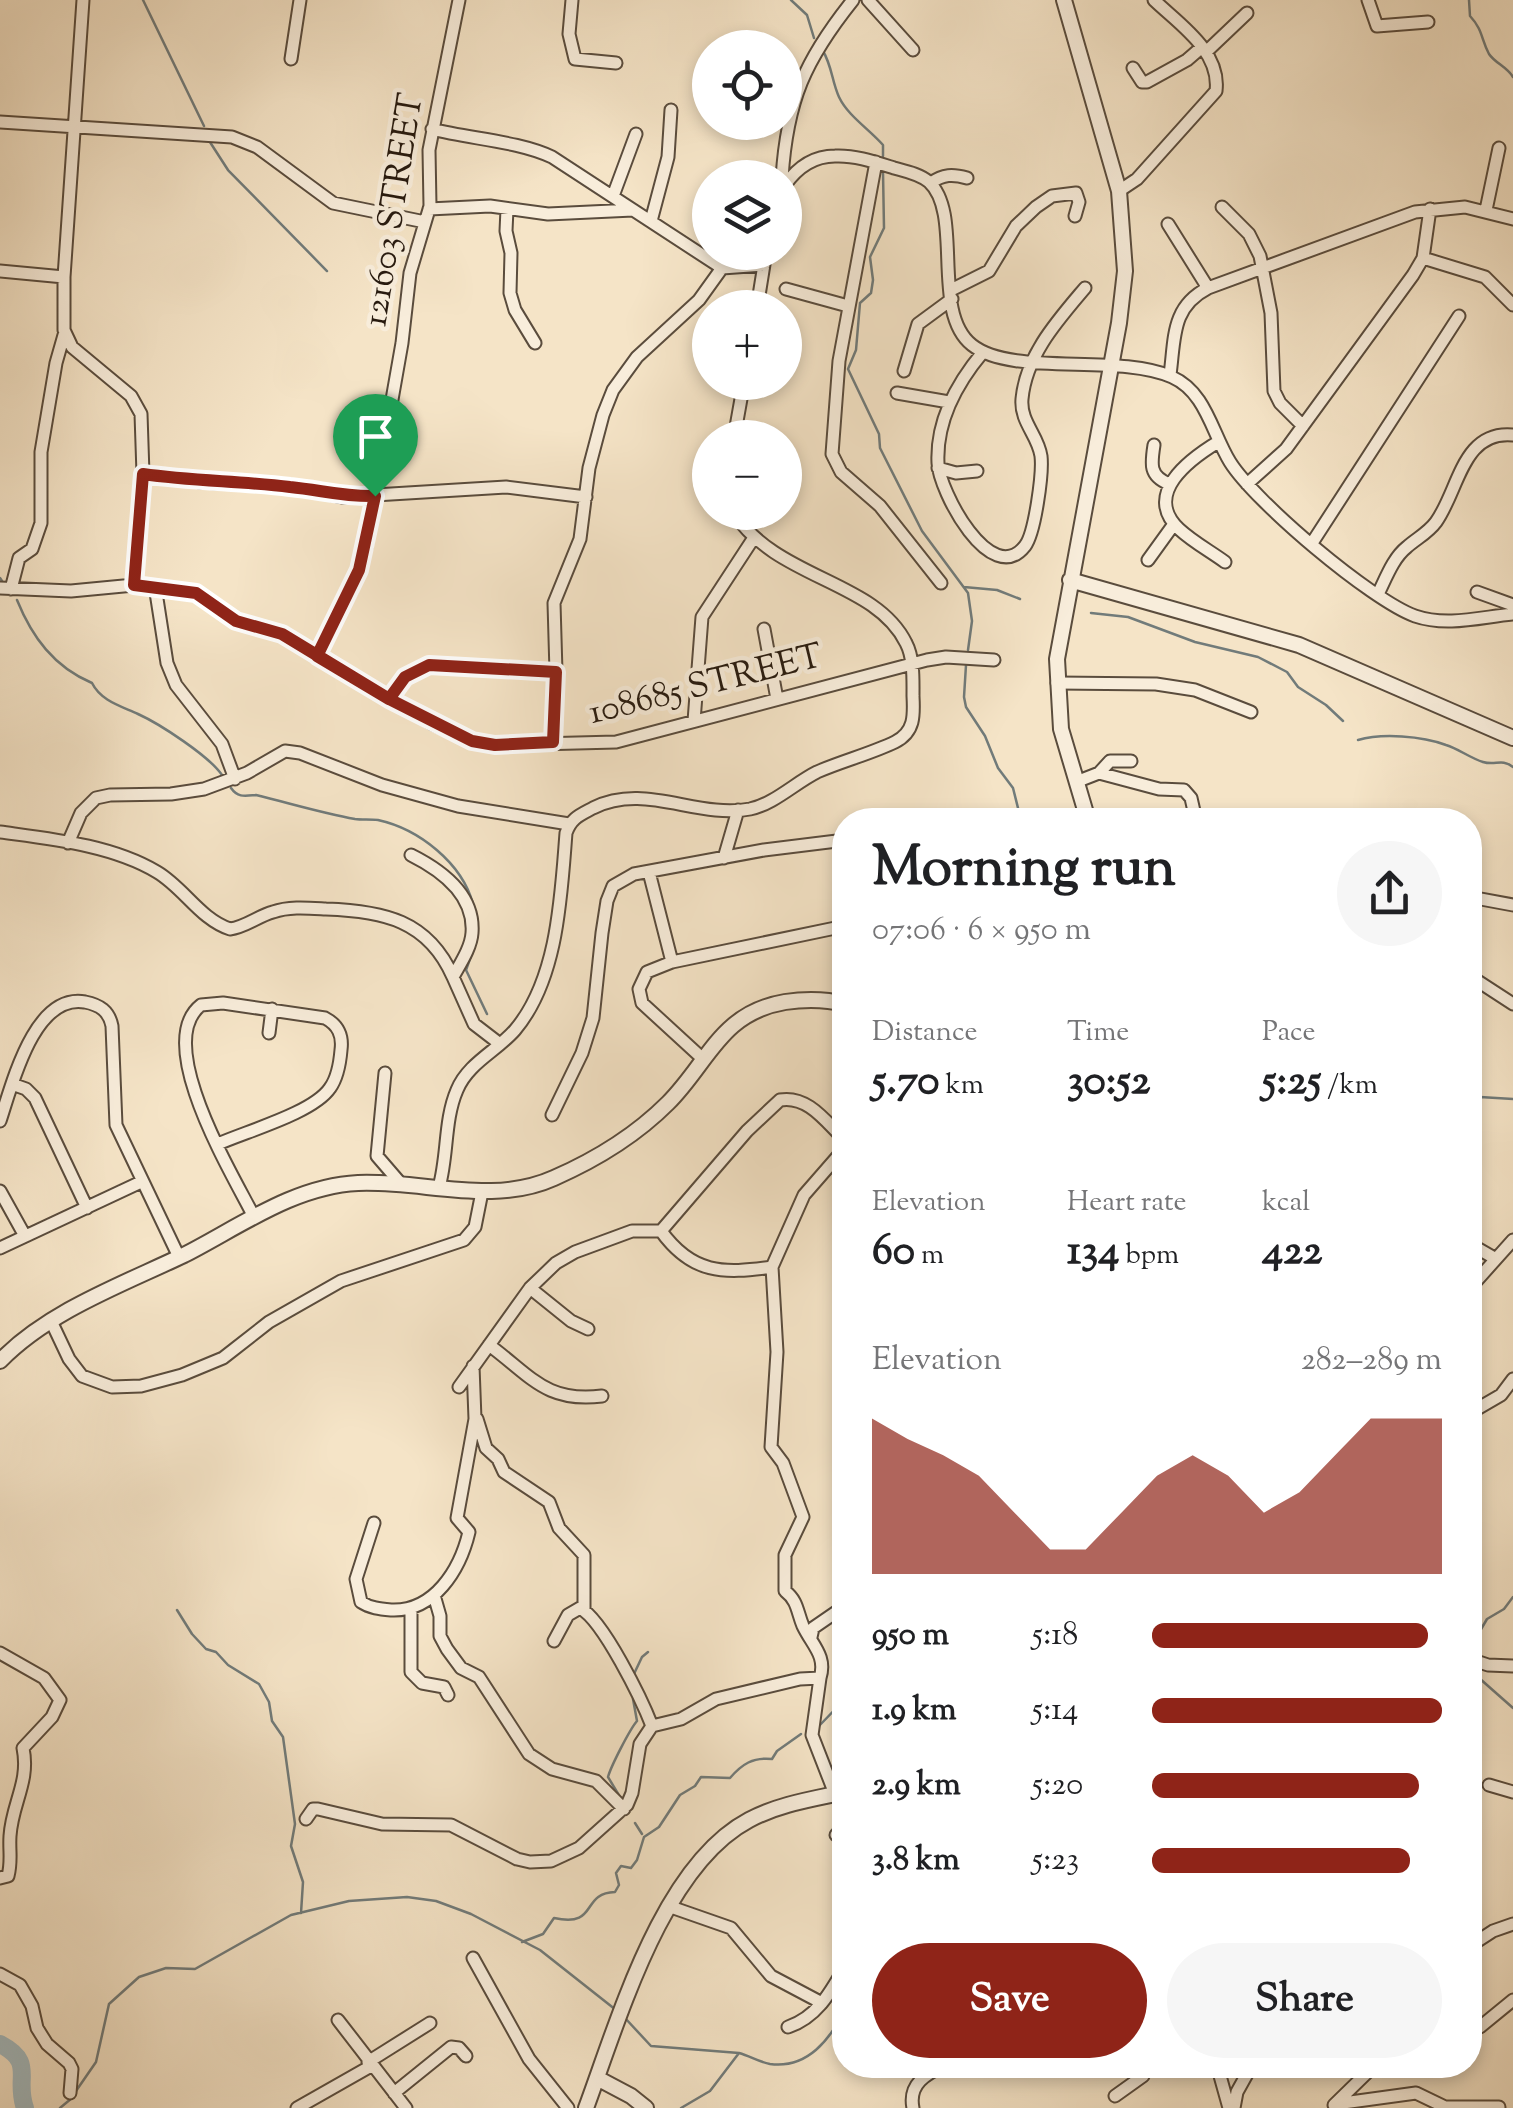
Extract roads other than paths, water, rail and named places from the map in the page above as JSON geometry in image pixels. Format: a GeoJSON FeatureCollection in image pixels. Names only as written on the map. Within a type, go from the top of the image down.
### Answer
{"type":"FeatureCollection","features":[{"type":"Feature","properties":{"kind":"street"},"geometry":{"type":"LineString","coordinates":[[6,589],[19,558],[32,549],[41,523],[41,452],[64,334],[64,276],[83,0]]}},
{"type":"Feature","properties":{"kind":"street"},"geometry":{"type":"LineString","coordinates":[[291,58],[300,0]]}},
{"type":"Feature","properties":{"kind":"street","name":"121603 STREET"},"geometry":{"type":"LineString","coordinates":[[317,656],[359,570],[402,343],[410,273],[429,209],[432,129],[459,0]]}},
{"type":"Feature","properties":{"kind":"street"},"geometry":{"type":"LineString","coordinates":[[572,0],[569,34],[576,59],[616,63]]}},
{"type":"Feature","properties":{"kind":"street"},"geometry":{"type":"LineString","coordinates":[[785,160],[792,111],[804,70],[853,0]]}},
{"type":"Feature","properties":{"kind":"street"},"geometry":{"type":"LineString","coordinates":[[868,0],[914,50]]}},
{"type":"Feature","properties":{"kind":"street"},"geometry":{"type":"LineString","coordinates":[[1064,0],[1119,191],[1125,271],[1112,363],[1059,637],[1061,729],[1084,808]]}},
{"type":"Feature","properties":{"kind":"street"},"geometry":{"type":"LineString","coordinates":[[1119,191],[1137,179],[1216,90],[1215,68],[1204,49],[1154,0]]}},
{"type":"Feature","properties":{"kind":"street"},"geometry":{"type":"LineString","coordinates":[[1368,0],[1377,26],[1428,22]]}},
{"type":"Feature","properties":{"kind":"street"},"geometry":{"type":"LineString","coordinates":[[1134,68],[1142,82],[1147,82],[1204,49],[1246,13]]}},
{"type":"Feature","properties":{"kind":"street"},"geometry":{"type":"LineString","coordinates":[[651,220],[668,157],[672,110]]}},
{"type":"Feature","properties":{"kind":"street"},"geometry":{"type":"LineString","coordinates":[[0,122],[232,137],[257,147],[334,203],[425,222]]}},
{"type":"Feature","properties":{"kind":"street"},"geometry":{"type":"LineString","coordinates":[[432,129],[536,150],[692,248]]}},
{"type":"Feature","properties":{"kind":"street"},"geometry":{"type":"LineString","coordinates":[[613,196],[636,134]]}},
{"type":"Feature","properties":{"kind":"street"},"geometry":{"type":"LineString","coordinates":[[1486,210],[1499,148]]}},
{"type":"Feature","properties":{"kind":"street"},"geometry":{"type":"LineString","coordinates":[[802,167],[817,158],[835,156],[876,162],[931,183],[942,205],[951,295],[960,334],[983,352],[1031,361],[1112,363],[1170,376],[1198,397],[1218,442],[1247,484],[1312,543],[1378,594],[1415,616],[1442,621],[1513,614]]}},
{"type":"Feature","properties":{"kind":"street"},"geometry":{"type":"LineString","coordinates":[[876,162],[837,378],[832,454],[841,472],[880,506],[941,583]]}},
{"type":"Feature","properties":{"kind":"street"},"geometry":{"type":"LineString","coordinates":[[931,183],[953,174],[967,178]]}},
{"type":"Feature","properties":{"kind":"street"},"geometry":{"type":"LineString","coordinates":[[904,371],[918,324],[951,295],[989,271],[1016,226],[1052,196],[1076,193],[1080,202],[1075,216]]}},
{"type":"Feature","properties":{"kind":"street"},"geometry":{"type":"LineString","coordinates":[[429,209],[490,206],[530,214],[633,210]]}},
{"type":"Feature","properties":{"kind":"street"},"geometry":{"type":"LineString","coordinates":[[1170,376],[1180,314],[1191,297],[1208,288],[1430,209],[1449,206],[1486,210],[1513,218]]}},
{"type":"Feature","properties":{"kind":"street"},"geometry":{"type":"LineString","coordinates":[[1222,207],[1250,234],[1271,313],[1274,390],[1280,403],[1303,426]]}},
{"type":"Feature","properties":{"kind":"street"},"geometry":{"type":"LineString","coordinates":[[1247,484],[1276,460],[1303,426],[1423,258],[1430,209]]}},
{"type":"Feature","properties":{"kind":"street"},"geometry":{"type":"LineString","coordinates":[[508,210],[510,293],[535,344]]}},
{"type":"Feature","properties":{"kind":"street"},"geometry":{"type":"LineString","coordinates":[[1168,224],[1208,288]]}},
{"type":"Feature","properties":{"kind":"street"},"geometry":{"type":"LineString","coordinates":[[1423,258],[1484,278],[1513,305]]}},
{"type":"Feature","properties":{"kind":"street"},"geometry":{"type":"LineString","coordinates":[[553,742],[554,603],[580,539],[598,431],[613,390],[648,345],[700,300],[721,270]]}},
{"type":"Feature","properties":{"kind":"street"},"geometry":{"type":"LineString","coordinates":[[0,271],[64,276]]}},
{"type":"Feature","properties":{"kind":"street"},"geometry":{"type":"LineString","coordinates":[[786,288],[848,306]]}},
{"type":"Feature","properties":{"kind":"street"},"geometry":{"type":"LineString","coordinates":[[983,352],[950,402],[938,468],[944,491],[981,548],[1008,556],[1026,545],[1041,466],[1039,450],[1023,414],[1031,361],[1085,288]]}},
{"type":"Feature","properties":{"kind":"street"},"geometry":{"type":"LineString","coordinates":[[1312,543],[1459,316]]}},
{"type":"Feature","properties":{"kind":"street"},"geometry":{"type":"LineString","coordinates":[[64,334],[82,356],[138,404],[144,422],[134,585]]}},
{"type":"Feature","properties":{"kind":"street"},"geometry":{"type":"LineString","coordinates":[[897,393],[950,402]]}},
{"type":"Feature","properties":{"kind":"street"},"geometry":{"type":"LineString","coordinates":[[1378,594],[1398,557],[1426,534],[1439,517],[1469,456],[1492,435],[1513,435]]}},
{"type":"Feature","properties":{"kind":"street"},"geometry":{"type":"LineString","coordinates":[[1218,442],[1187,463],[1169,484],[1167,500],[1174,524],[1225,562]]}},
{"type":"Feature","properties":{"kind":"street"},"geometry":{"type":"LineString","coordinates":[[1154,445],[1154,475],[1169,484]]}},
{"type":"Feature","properties":{"kind":"street"},"geometry":{"type":"LineString","coordinates":[[938,468],[956,473],[977,471]]}},
{"type":"Feature","properties":{"kind":"street"},"geometry":{"type":"LineString","coordinates":[[143,474],[201,482],[295,487],[342,497],[506,486],[586,498]]}},
{"type":"Feature","properties":{"kind":"street"},"geometry":{"type":"LineString","coordinates":[[1148,560],[1174,524]]}},
{"type":"Feature","properties":{"kind":"street"},"geometry":{"type":"LineString","coordinates":[[68,843],[80,813],[96,798],[204,789],[235,779],[277,753],[292,750],[382,785],[458,806],[569,824],[606,802],[632,796],[738,810],[756,808],[811,775],[904,736],[913,723],[911,663],[906,643],[885,614],[753,540],[746,530]]}},
{"type":"Feature","properties":{"kind":"street"},"geometry":{"type":"LineString","coordinates":[[694,721],[702,617],[753,540]]}},
{"type":"Feature","properties":{"kind":"street"},"geometry":{"type":"LineString","coordinates":[[1070,580],[1312,650],[1513,738]]}},
{"type":"Feature","properties":{"kind":"street","name":"108685 STREET"},"geometry":{"type":"LineString","coordinates":[[6,589],[71,591],[134,585],[196,593],[236,621],[274,630],[389,699],[472,741],[495,745],[616,742],[911,663],[946,657],[994,660]]}},
{"type":"Feature","properties":{"kind":"street"},"geometry":{"type":"LineString","coordinates":[[155,586],[166,663],[176,685],[222,744],[235,779]]}},
{"type":"Feature","properties":{"kind":"street"},"geometry":{"type":"LineString","coordinates":[[1477,592],[1513,605]]}},
{"type":"Feature","properties":{"kind":"street"},"geometry":{"type":"LineString","coordinates":[[764,630],[777,699]]}},
{"type":"Feature","properties":{"kind":"street"},"geometry":{"type":"LineString","coordinates":[[389,699],[405,677],[429,665],[556,672]]}},
{"type":"Feature","properties":{"kind":"street"},"geometry":{"type":"LineString","coordinates":[[1057,683],[1176,687],[1196,690],[1251,712]]}},
{"type":"Feature","properties":{"kind":"street"},"geometry":{"type":"LineString","coordinates":[[1076,782],[1099,773],[1110,761],[1132,762]]}},
{"type":"Feature","properties":{"kind":"street"},"geometry":{"type":"LineString","coordinates":[[1099,773],[1160,790],[1184,790],[1192,798],[1194,808]]}},
{"type":"Feature","properties":{"kind":"street"},"geometry":{"type":"LineString","coordinates":[[724,858],[738,810]]}},
{"type":"Feature","properties":{"kind":"street"},"geometry":{"type":"LineString","coordinates":[[439,1187],[456,1092],[468,1072],[520,1023],[546,965],[558,912],[569,824]]}},
{"type":"Feature","properties":{"kind":"street"},"geometry":{"type":"LineString","coordinates":[[0,832],[68,843],[138,862],[174,883],[211,920],[230,928],[273,911],[290,909],[366,910],[390,915],[440,954],[469,1017],[500,1044]]}},
{"type":"Feature","properties":{"kind":"street"},"geometry":{"type":"LineString","coordinates":[[552,1115],[582,1053],[593,1018],[609,891],[622,879],[650,872],[832,842]]}},
{"type":"Feature","properties":{"kind":"street"},"geometry":{"type":"LineString","coordinates":[[411,856],[442,873],[460,891],[469,912],[472,934],[453,977]]}},
{"type":"Feature","properties":{"kind":"street"},"geometry":{"type":"LineString","coordinates":[[650,872],[672,962]]}},
{"type":"Feature","properties":{"kind":"street"},"geometry":{"type":"LineString","coordinates":[[1482,899],[1513,905]]}},
{"type":"Feature","properties":{"kind":"street"},"geometry":{"type":"LineString","coordinates":[[703,1059],[658,1020],[639,996],[640,983],[647,972],[672,962],[832,929]]}},
{"type":"Feature","properties":{"kind":"street"},"geometry":{"type":"LineString","coordinates":[[1482,984],[1513,1004]]}},
{"type":"Feature","properties":{"kind":"street"},"geometry":{"type":"LineString","coordinates":[[0,1361],[51,1321],[289,1200],[357,1183],[482,1192],[543,1183],[597,1156],[664,1107],[726,1030],[754,1010],[810,999],[832,1002]]}},
{"type":"Feature","properties":{"kind":"street"},"geometry":{"type":"LineString","coordinates":[[0,1121],[23,1056],[50,1012],[76,1000],[99,1006],[112,1026],[116,1126],[179,1257]]}},
{"type":"Feature","properties":{"kind":"street"},"geometry":{"type":"LineString","coordinates":[[218,1144],[309,1104],[329,1090],[342,1045],[338,1028],[324,1018],[207,1003],[196,1009],[191,1018],[189,1080],[204,1119],[254,1217]]}},
{"type":"Feature","properties":{"kind":"street"},"geometry":{"type":"LineString","coordinates":[[269,1033],[272,1009]]}},
{"type":"Feature","properties":{"kind":"street"},"geometry":{"type":"LineString","coordinates":[[385,1073],[377,1156],[402,1185]]}},
{"type":"Feature","properties":{"kind":"street"},"geometry":{"type":"LineString","coordinates":[[12,1084],[26,1089],[35,1098],[87,1208]]}},
{"type":"Feature","properties":{"kind":"street"},"geometry":{"type":"LineString","coordinates":[[661,1232],[748,1131],[780,1100],[798,1099],[832,1128]]}},
{"type":"Feature","properties":{"kind":"street"},"geometry":{"type":"LineString","coordinates":[[832,1163],[804,1194],[772,1267],[777,1352],[770,1438],[803,1517],[785,1555],[785,1591],[793,1598],[822,1661],[812,1735],[832,1776]]}},
{"type":"Feature","properties":{"kind":"street"},"geometry":{"type":"LineString","coordinates":[[0,1248],[141,1182]]}},
{"type":"Feature","properties":{"kind":"street"},"geometry":{"type":"LineString","coordinates":[[0,1191],[25,1236]]}},
{"type":"Feature","properties":{"kind":"street"},"geometry":{"type":"LineString","coordinates":[[51,1321],[72,1366],[90,1380],[119,1388],[182,1376],[223,1358],[269,1322],[341,1281],[464,1240],[475,1227],[482,1192]]}},
{"type":"Feature","properties":{"kind":"street"},"geometry":{"type":"LineString","coordinates":[[458,1386],[542,1274],[575,1252],[632,1230],[661,1232],[680,1255],[702,1266],[731,1270],[772,1267]]}},
{"type":"Feature","properties":{"kind":"street"},"geometry":{"type":"LineString","coordinates":[[1482,1275],[1513,1240]]}},
{"type":"Feature","properties":{"kind":"street"},"geometry":{"type":"LineString","coordinates":[[1482,1251],[1496,1259]]}},
{"type":"Feature","properties":{"kind":"street"},"geometry":{"type":"LineString","coordinates":[[530,1288],[570,1321],[588,1329]]}},
{"type":"Feature","properties":{"kind":"street"},"geometry":{"type":"LineString","coordinates":[[489,1345],[556,1395],[602,1396]]}},
{"type":"Feature","properties":{"kind":"street"},"geometry":{"type":"LineString","coordinates":[[374,1523],[356,1579],[358,1597],[367,1607],[411,1608],[434,1595],[452,1573],[469,1532],[456,1518],[475,1411],[473,1366]]}},
{"type":"Feature","properties":{"kind":"street"},"geometry":{"type":"LineString","coordinates":[[1482,1406],[1501,1395],[1513,1379]]}},
{"type":"Feature","properties":{"kind":"street"},"geometry":{"type":"LineString","coordinates":[[475,1411],[486,1448],[504,1472],[549,1502],[558,1528],[584,1555],[584,1609],[604,1631],[652,1726]]}},
{"type":"Feature","properties":{"kind":"street"},"geometry":{"type":"LineString","coordinates":[[434,1595],[441,1621],[440,1636],[447,1649],[461,1668],[479,1677],[529,1754],[552,1769],[596,1782],[624,1809]]}},
{"type":"Feature","properties":{"kind":"street"},"geometry":{"type":"LineString","coordinates":[[411,1608],[411,1672],[422,1683],[444,1687],[448,1695]]}},
{"type":"Feature","properties":{"kind":"street"},"geometry":{"type":"LineString","coordinates":[[554,1641],[572,1611],[584,1609]]}},
{"type":"Feature","properties":{"kind":"street"},"geometry":{"type":"LineString","coordinates":[[811,1637],[813,1628],[832,1615]]}},
{"type":"Feature","properties":{"kind":"street"},"geometry":{"type":"LineString","coordinates":[[0,1653],[44,1678],[60,1698],[52,1717],[24,1748],[27,1764],[11,1832],[10,1867],[8,1876],[0,1878]]}},
{"type":"Feature","properties":{"kind":"street"},"geometry":{"type":"LineString","coordinates":[[1482,1663],[1513,1666]]}},
{"type":"Feature","properties":{"kind":"street"},"geometry":{"type":"LineString","coordinates":[[306,1819],[312,1809],[318,1809],[382,1824],[451,1824],[517,1858],[541,1862],[580,1848],[624,1809],[632,1794],[640,1744],[652,1726],[681,1719],[716,1698],[820,1678]]}},
{"type":"Feature","properties":{"kind":"street"},"geometry":{"type":"LineString","coordinates":[[1489,1785],[1513,1792]]}},
{"type":"Feature","properties":{"kind":"street"},"geometry":{"type":"LineString","coordinates":[[586,2108],[668,1906],[693,1868],[723,1837],[770,1811],[832,1795]]}},
{"type":"Feature","properties":{"kind":"street"},"geometry":{"type":"LineString","coordinates":[[668,1906],[731,1928],[772,1976],[822,2003]]}},
{"type":"Feature","properties":{"kind":"street"},"geometry":{"type":"LineString","coordinates":[[1482,1938],[1513,1924]]}},
{"type":"Feature","properties":{"kind":"street"},"geometry":{"type":"LineString","coordinates":[[472,1958],[529,2059],[568,2108]]}},
{"type":"Feature","properties":{"kind":"street"},"geometry":{"type":"LineString","coordinates":[[0,1974],[20,1985],[32,2006],[37,2028],[54,2052],[69,2063],[70,2093]]}},
{"type":"Feature","properties":{"kind":"street"},"geometry":{"type":"LineString","coordinates":[[788,2027],[808,2020],[832,1987]]}},
{"type":"Feature","properties":{"kind":"street"},"geometry":{"type":"LineString","coordinates":[[1482,2025],[1513,2000]]}},
{"type":"Feature","properties":{"kind":"street"},"geometry":{"type":"LineString","coordinates":[[338,2020],[406,2108]]}},
{"type":"Feature","properties":{"kind":"street"},"geometry":{"type":"LineString","coordinates":[[297,2108],[430,2022]]}},
{"type":"Feature","properties":{"kind":"street"},"geometry":{"type":"LineString","coordinates":[[394,2093],[452,2047],[460,2048],[466,2056]]}},
{"type":"Feature","properties":{"kind":"street"},"geometry":{"type":"LineString","coordinates":[[597,2078],[646,2108]]}},
{"type":"Feature","properties":{"kind":"street"},"geometry":{"type":"LineString","coordinates":[[913,2108],[913,2092],[925,2078]]}},
{"type":"Feature","properties":{"kind":"street"},"geometry":{"type":"LineString","coordinates":[[1115,2096],[1140,2078]]}},
{"type":"Feature","properties":{"kind":"street"},"geometry":{"type":"LineString","coordinates":[[1222,2078],[1232,2108]]}},
{"type":"Feature","properties":{"kind":"street"},"geometry":{"type":"LineString","coordinates":[[1232,2108],[1245,2078]]}},
{"type":"Feature","properties":{"kind":"street"},"geometry":{"type":"LineString","coordinates":[[1333,2106],[1362,2078]]}},
{"type":"Feature","properties":{"kind":"street"},"geometry":{"type":"LineString","coordinates":[[1333,2106],[1416,2093],[1445,2107],[1499,2107]]}},
{"type":"Feature","properties":{"kind":"waterway"},"geometry":{"type":"LineString","coordinates":[[143,0],[204,126]]}},
{"type":"Feature","properties":{"kind":"waterway"},"geometry":{"type":"LineString","coordinates":[[791,0],[807,15],[814,38]]}},
{"type":"Feature","properties":{"kind":"waterway"},"geometry":{"type":"LineString","coordinates":[[1469,0],[1470,16],[1489,54],[1513,77]]}},
{"type":"Feature","properties":{"kind":"waterway"},"geometry":{"type":"LineString","coordinates":[[823,51],[843,104],[883,145],[883,156]]}},
{"type":"Feature","properties":{"kind":"waterway"},"geometry":{"type":"LineString","coordinates":[[208,139],[228,170],[327,271]]}},
{"type":"Feature","properties":{"kind":"waterway"},"geometry":{"type":"LineString","coordinates":[[883,172],[884,228],[870,257],[871,293],[860,303],[856,350],[848,369],[879,434],[880,448],[922,531],[968,593],[972,621],[968,650]]}},
{"type":"Feature","properties":{"kind":"waterway"},"geometry":{"type":"LineString","coordinates":[[964,587],[997,590],[1020,599]]}},
{"type":"Feature","properties":{"kind":"waterway"},"geometry":{"type":"LineString","coordinates":[[17,600],[37,638],[66,668],[92,683],[106,699],[183,741],[222,775]]}},
{"type":"Feature","properties":{"kind":"waterway"},"geometry":{"type":"LineString","coordinates":[[1091,613],[1128,617],[1195,642],[1258,657],[1287,672],[1298,687],[1343,721]]}},
{"type":"Feature","properties":{"kind":"waterway"},"geometry":{"type":"LineString","coordinates":[[966,665],[966,707],[1013,788],[1018,808]]}},
{"type":"Feature","properties":{"kind":"waterway"},"geometry":{"type":"LineString","coordinates":[[1358,740],[1390,736],[1426,739],[1483,762],[1513,767]]}},
{"type":"Feature","properties":{"kind":"waterway"},"geometry":{"type":"LineString","coordinates":[[231,788],[242,796],[256,795],[343,817],[378,820],[409,831],[449,862],[473,904]]}},
{"type":"Feature","properties":{"kind":"waterway"},"geometry":{"type":"LineString","coordinates":[[471,956],[466,970],[487,1014]]}},
{"type":"Feature","properties":{"kind":"waterway"},"geometry":{"type":"LineString","coordinates":[[1482,1097],[1513,1099]]}},
{"type":"Feature","properties":{"kind":"waterway"},"geometry":{"type":"LineString","coordinates":[[1482,1628],[1513,1597]]}},
{"type":"Feature","properties":{"kind":"waterway"},"geometry":{"type":"LineString","coordinates":[[177,1610],[206,1649],[216,1652],[228,1665],[259,1684],[269,1702],[272,1721],[283,1737],[295,1824],[291,1846],[303,1882],[301,1913]]}},
{"type":"Feature","properties":{"kind":"waterway"},"geometry":{"type":"LineString","coordinates":[[633,1676],[648,1652]]}},
{"type":"Feature","properties":{"kind":"waterway"},"geometry":{"type":"LineString","coordinates":[[1482,1681],[1513,1708]]}},
{"type":"Feature","properties":{"kind":"waterway"},"geometry":{"type":"LineString","coordinates":[[620,1797],[608,1777],[637,1721],[633,1699]]}},
{"type":"Feature","properties":{"kind":"waterway"},"geometry":{"type":"LineString","coordinates":[[819,1726],[832,1712]]}},
{"type":"Feature","properties":{"kind":"waterway"},"geometry":{"type":"LineString","coordinates":[[522,1942],[543,1934],[554,1918],[578,1918],[597,1898],[615,1892],[619,1885],[616,1873],[621,1866],[631,1868],[644,1837],[659,1827],[680,1795],[701,1777],[730,1778],[748,1762],[772,1759],[801,1734]]}},
{"type":"Feature","properties":{"kind":"waterway"},"geometry":{"type":"LineString","coordinates":[[635,1823],[642,1834]]}},
{"type":"Feature","properties":{"kind":"waterway"},"geometry":{"type":"LineString","coordinates":[[76,2091],[96,2062],[109,2004],[139,1977],[166,1968],[195,1969],[291,1915],[349,1901],[407,1897],[436,1901],[471,1914],[540,1950],[616,2010]]}},
{"type":"Feature","properties":{"kind":"waterway"},"geometry":{"type":"LineString","coordinates":[[625,2018],[651,2046],[739,2053],[710,2091],[681,2108]]}},
{"type":"Feature","properties":{"kind":"waterway"},"geometry":{"type":"LineString","coordinates":[[739,2053],[770,2064],[796,2062],[816,2050],[832,2031]]}},
{"type":"Feature","properties":{"kind":"waterway"},"geometry":{"type":"LineString","coordinates":[[0,2044],[21,2064],[25,2108]]}},
{"type":"Feature","properties":{"kind":"waterway"},"geometry":{"type":"LineString","coordinates":[[60,2108],[72,2098]]}}]}
